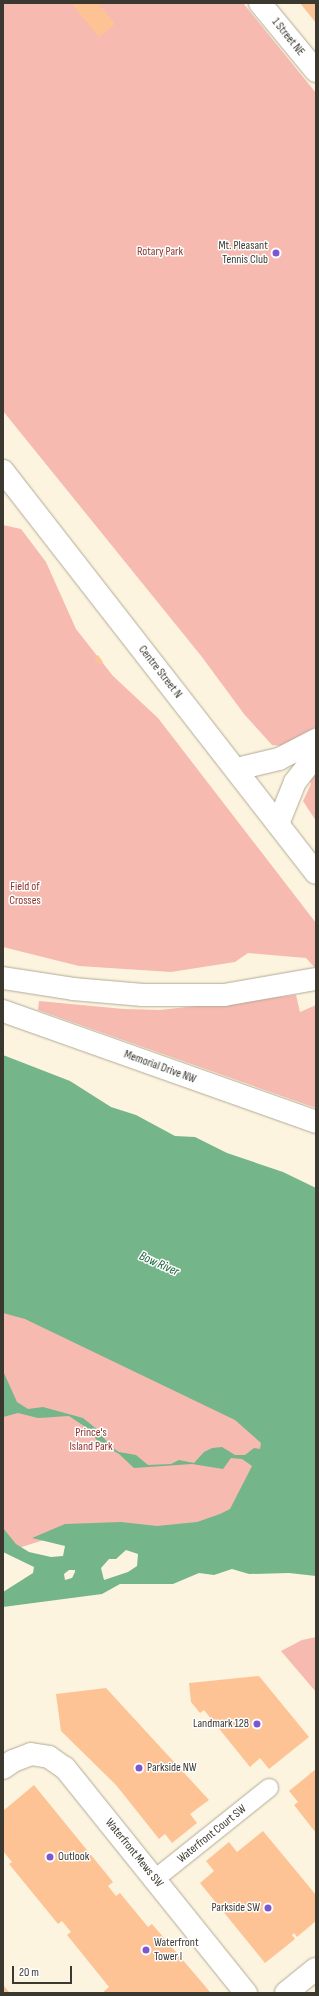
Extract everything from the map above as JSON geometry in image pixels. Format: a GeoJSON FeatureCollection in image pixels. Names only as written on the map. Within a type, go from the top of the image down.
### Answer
{"type":"FeatureCollection","features":[{"type":"Feature","properties":{"kind":"main road","name":"1 Street NE"},"geometry":{"type":"LineString","coordinates":[[260,3],[316,71]]}},
{"type":"Feature","properties":{"kind":"main road","name":"Centre Street N"},"geometry":{"type":"LineString","coordinates":[[3,471],[237,769],[316,873]]}},
{"type":"Feature","properties":{"kind":"main road"},"geometry":{"type":"LineString","coordinates":[[237,769],[279,759],[316,740]]}},
{"type":"Feature","properties":{"kind":"main road"},"geometry":{"type":"LineString","coordinates":[[278,824],[295,782],[316,755]]}},
{"type":"Feature","properties":{"kind":"main road"},"geometry":{"type":"LineString","coordinates":[[3,978],[73,989],[143,995],[224,995],[316,979]]}},
{"type":"Feature","properties":{"kind":"main road","name":"Memorial Drive NW"},"geometry":{"type":"LineString","coordinates":[[3,1011],[316,1122]]}},
{"type":"Feature","properties":{"kind":"main road","name":"Waterfront Mews SW"},"geometry":{"type":"LineString","coordinates":[[3,1768],[13,1761],[31,1754],[49,1757],[57,1762],[246,1993]]}},
{"type":"Feature","properties":{"kind":"main road"},"geometry":{"type":"LineString","coordinates":[[286,1993],[316,1969]]}},
{"type":"Feature","properties":{"kind":"street","name":"Waterfront Court SW"},"geometry":{"type":"LineString","coordinates":[[155,1880],[269,1788]]}},
{"type":"Feature","properties":{"kind":"green space","name":"Rotary Park"},"geometry":{"type":"Polygon","coordinates":[[[3,3],[243,3],[316,93],[316,727],[282,746],[272,745],[244,714],[202,657],[3,411],[3,3]]]}},
{"type":"Feature","properties":{"kind":"green space","name":"Field of Crosses"},"geometry":{"type":"Polygon","coordinates":[[[3,525],[21,529],[46,562],[76,629],[113,676],[158,718],[316,923],[316,969],[306,958],[248,953],[235,962],[171,972],[79,966],[3,947],[3,525]]]}},
{"type":"Feature","properties":{"kind":"green space"},"geometry":{"type":"Polygon","coordinates":[[[316,767],[316,821],[303,801],[311,784],[308,776],[316,767]]]}},
{"type":"Feature","properties":{"kind":"green space"},"geometry":{"type":"Polygon","coordinates":[[[296,995],[300,1012],[316,1005],[316,1108],[38,1010],[39,1001],[124,1009],[160,1010],[296,995]]]}},
{"type":"Feature","properties":{"kind":"green space","name":"Prince's Island Park"},"geometry":{"type":"Polygon","coordinates":[[[3,1304],[242,1413],[270,1440],[234,1513],[201,1527],[82,1528],[12,1550],[3,1546],[3,1304]]]}},
{"type":"Feature","properties":{"kind":"green space"},"geometry":{"type":"Polygon","coordinates":[[[316,1637],[316,1692],[281,1651],[302,1640],[316,1637]]]}},
{"type":"Feature","properties":{"kind":"water","name":"Bow River"},"geometry":{"type":"Polygon","coordinates":[[[3,1055],[70,1081],[111,1107],[136,1115],[175,1136],[195,1137],[227,1153],[283,1172],[316,1188],[316,1576],[289,1573],[249,1574],[232,1569],[214,1575],[199,1573],[173,1584],[120,1584],[102,1594],[3,1607],[3,1592],[33,1573],[34,1567],[3,1552],[3,1528],[16,1544],[29,1552],[51,1557],[63,1556],[65,1546],[32,1538],[65,1524],[121,1522],[157,1526],[197,1522],[230,1509],[252,1466],[242,1459],[231,1458],[223,1469],[192,1464],[134,1468],[119,1454],[98,1442],[90,1430],[69,1416],[38,1418],[18,1413],[3,1417],[3,1371],[17,1402],[28,1409],[43,1407],[83,1418],[98,1430],[110,1446],[119,1452],[136,1455],[148,1465],[171,1464],[179,1460],[194,1463],[204,1452],[212,1448],[222,1447],[235,1455],[245,1455],[254,1448],[260,1449],[261,1443],[235,1420],[25,1319],[3,1313],[3,1055]],[[126,1550],[116,1559],[109,1559],[101,1568],[104,1580],[128,1572],[137,1566],[138,1554],[126,1550]],[[69,1570],[64,1574],[65,1580],[72,1578],[75,1572],[75,1570],[69,1570]]]}},
{"type":"Feature","properties":{"kind":"building"},"geometry":{"type":"Polygon","coordinates":[[[71,3],[98,3],[115,24],[99,37],[71,3]]]}},
{"type":"Feature","properties":{"kind":"building"},"geometry":{"type":"Polygon","coordinates":[[[300,3],[316,3],[316,23],[300,3]]]}},
{"type":"Feature","properties":{"kind":"building"},"geometry":{"type":"Polygon","coordinates":[[[98,655],[103,662],[100,665],[94,658],[98,655]]]}},
{"type":"Feature","properties":{"kind":"building","name":"Landmark 128"},"geometry":{"type":"Polygon","coordinates":[[[259,1676],[309,1737],[269,1769],[260,1758],[250,1767],[204,1710],[200,1713],[191,1702],[189,1683],[259,1676]]]}},
{"type":"Feature","properties":{"kind":"building","name":"Parkside NW"},"geometry":{"type":"Polygon","coordinates":[[[106,1688],[209,1800],[190,1814],[197,1823],[172,1843],[165,1834],[159,1839],[116,1785],[61,1731],[56,1694],[106,1688]]]}},
{"type":"Feature","properties":{"kind":"building"},"geometry":{"type":"Polygon","coordinates":[[[316,1769],[316,1833],[294,1805],[298,1802],[289,1791],[316,1769]]]}},
{"type":"Feature","properties":{"kind":"building"},"geometry":{"type":"Polygon","coordinates":[[[34,1785],[113,1882],[108,1886],[116,1896],[120,1893],[148,1927],[152,1924],[211,1993],[102,1993],[109,1987],[67,1935],[71,1932],[62,1921],[58,1924],[9,1864],[12,1862],[3,1851],[3,1811],[34,1785]]]}},
{"type":"Feature","properties":{"kind":"building","name":"Parkside SW"},"geometry":{"type":"Polygon","coordinates":[[[263,1831],[316,1895],[316,1921],[297,1937],[294,1933],[292,1935],[295,1939],[265,1963],[200,1883],[214,1871],[206,1861],[229,1842],[237,1852],[263,1831]]]}},
{"type":"Feature","properties":{"kind":"building"},"geometry":{"type":"Polygon","coordinates":[[[3,1985],[10,1993],[3,1993],[3,1985]]]}},
{"type":"Feature","properties":{"kind":"place","name":"Mt. Pleasant Tennis Club"},"geometry":{"type":"Point","coordinates":[276,253]}},
{"type":"Feature","properties":{"kind":"place","name":"Landmark 128"},"geometry":{"type":"Point","coordinates":[257,1724]}},
{"type":"Feature","properties":{"kind":"place","name":"Parkside NW"},"geometry":{"type":"Point","coordinates":[139,1768]}},
{"type":"Feature","properties":{"kind":"place","name":"Outlook"},"geometry":{"type":"Point","coordinates":[50,1857]}},
{"type":"Feature","properties":{"kind":"place","name":"Parkside SW"},"geometry":{"type":"Point","coordinates":[268,1908]}},
{"type":"Feature","properties":{"kind":"place","name":"Waterfront Tower I"},"geometry":{"type":"Point","coordinates":[146,1950]}}]}
